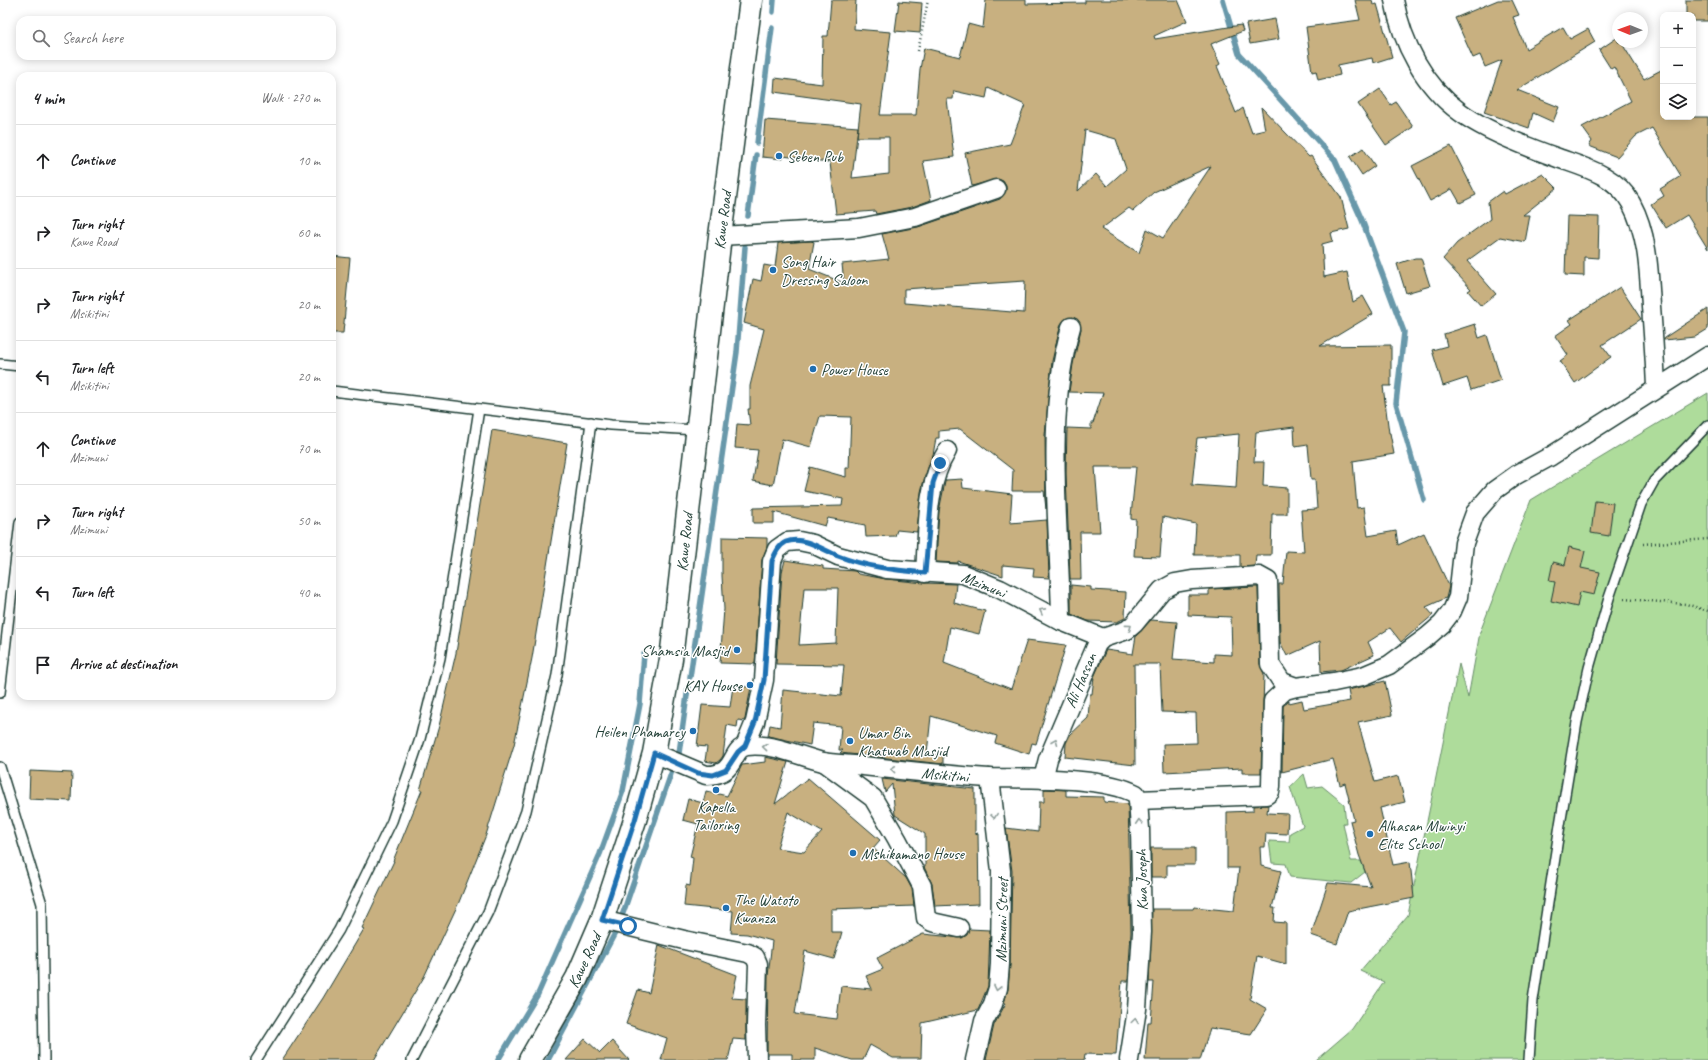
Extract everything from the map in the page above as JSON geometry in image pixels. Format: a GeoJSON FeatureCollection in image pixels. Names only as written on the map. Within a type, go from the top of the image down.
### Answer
{"type":"FeatureCollection","features":[{"type":"Feature","properties":{"kind":"main road","name":"Kawe Road"},"geometry":{"type":"LineString","coordinates":[[530,1060],[577,978],[602,920],[635,820],[654,753],[671,659],[696,430],[751,0]]}},
{"type":"Feature","properties":{"kind":"street"},"geometry":{"type":"LineString","coordinates":[[1394,0],[1412,56],[1435,88],[1460,112],[1498,134],[1602,174],[1621,189],[1631,203],[1646,247],[1656,388]]}},
{"type":"Feature","properties":{"kind":"street"},"geometry":{"type":"LineString","coordinates":[[720,236],[859,228],[914,217],[996,189]]}},
{"type":"Feature","properties":{"kind":"street"},"geometry":{"type":"LineString","coordinates":[[1061,621],[1056,443],[1061,377],[1065,349],[1071,327]]}},
{"type":"Feature","properties":{"kind":"street"},"geometry":{"type":"LineString","coordinates":[[1043,778],[1100,784],[1120,788],[1136,794],[1138,800],[1266,795],[1270,792],[1271,786],[1273,701],[1285,690],[1363,676],[1389,665],[1427,636],[1442,624],[1452,611],[1458,597],[1464,543],[1475,513],[1495,490],[1516,474],[1551,456],[1708,356]]}},
{"type":"Feature","properties":{"kind":"street"},"geometry":{"type":"LineString","coordinates":[[925,573],[933,483],[940,463],[947,451]]}},
{"type":"Feature","properties":{"kind":"street","name":"Mzimuni"},"geometry":{"type":"LineString","coordinates":[[745,746],[755,722],[764,680],[772,561],[777,549],[786,542],[798,541],[813,544],[838,556],[870,566],[925,573],[963,574],[974,577],[1061,621],[1103,638]]}},
{"type":"Feature","properties":{"kind":"street","name":"Ali Hassan"},"geometry":{"type":"LineString","coordinates":[[1043,778],[1048,759],[1092,651],[1103,638],[1127,630],[1134,624],[1162,590],[1175,583],[1259,576],[1268,581],[1270,664],[1282,682],[1296,687]]}},
{"type":"Feature","properties":{"kind":"street"},"geometry":{"type":"LineString","coordinates":[[654,753],[698,773],[713,775],[726,770],[738,752],[745,746]]}},
{"type":"Feature","properties":{"kind":"street","name":"Msikitini"},"geometry":{"type":"LineString","coordinates":[[745,746],[787,750],[823,762],[990,778],[1043,778]]}},
{"type":"Feature","properties":{"kind":"street","name":"Msikitini"},"geometry":{"type":"LineString","coordinates":[[823,762],[873,798],[922,886],[926,918],[932,922],[960,928]]}},
{"type":"Feature","properties":{"kind":"street","name":"Mzimuni Street"},"geometry":{"type":"LineString","coordinates":[[975,1060],[984,1021],[993,1004],[998,988],[1000,964],[1002,876],[990,778]]}},
{"type":"Feature","properties":{"kind":"street","name":"Kwa Joseph"},"geometry":{"type":"LineString","coordinates":[[1129,1060],[1137,1009],[1142,932],[1138,800]]}},
{"type":"Feature","properties":{"kind":"street"},"geometry":{"type":"LineString","coordinates":[[602,920],[684,940],[727,947],[748,953],[755,957],[758,964],[756,1025],[758,1060]]}},
{"type":"Feature","properties":{"kind":"lane"},"geometry":{"type":"LineString","coordinates":[[0,364],[16,366]]}},
{"type":"Feature","properties":{"kind":"lane"},"geometry":{"type":"LineString","coordinates":[[336,391],[611,425],[696,430]]}},
{"type":"Feature","properties":{"kind":"lane"},"geometry":{"type":"LineString","coordinates":[[256,1060],[339,930],[392,821],[420,739],[440,658],[479,408]]}},
{"type":"Feature","properties":{"kind":"lane"},"geometry":{"type":"LineString","coordinates":[[412,1060],[488,912],[526,811],[557,675],[591,422]]}},
{"type":"Feature","properties":{"kind":"lane"},"geometry":{"type":"LineString","coordinates":[[1529,1060],[1534,1000],[1577,722],[1589,668],[1609,598],[1641,504],[1654,481],[1708,425]]}},
{"type":"Feature","properties":{"kind":"lane"},"geometry":{"type":"LineString","coordinates":[[0,692],[16,556]]}},
{"type":"Feature","properties":{"kind":"lane"},"geometry":{"type":"LineString","coordinates":[[0,767],[42,904],[44,1060]]}},
{"type":"Feature","properties":{"kind":"path"},"geometry":{"type":"LineString","coordinates":[[918,51],[928,0]]}},
{"type":"Feature","properties":{"kind":"path"},"geometry":{"type":"LineString","coordinates":[[1627,545],[1708,539]]}},
{"type":"Feature","properties":{"kind":"path"},"geometry":{"type":"LineString","coordinates":[[1609,598],[1686,604],[1708,611]]}},
{"type":"Feature","properties":{"kind":"green space"},"geometry":{"type":"Polygon","coordinates":[[[1708,393],[1708,1060],[1316,1060],[1352,1029],[1384,982],[1360,971],[1408,915],[1459,664],[1468,698],[1480,632],[1531,500],[1708,393]]]}},
{"type":"Feature","properties":{"kind":"green space"},"geometry":{"type":"Polygon","coordinates":[[[1304,774],[1308,788],[1322,786],[1344,804],[1346,823],[1343,823],[1351,861],[1361,861],[1365,872],[1351,883],[1290,877],[1286,864],[1272,863],[1269,841],[1289,842],[1290,833],[1303,826],[1290,787],[1304,774]]]}},
{"type":"Feature","properties":{"kind":"building"},"geometry":{"type":"Polygon","coordinates":[[[831,0],[856,0],[854,29],[891,32],[880,115],[916,115],[920,69],[924,48],[960,57],[968,24],[983,28],[986,0],[1026,0],[1026,4],[1085,3],[1085,0],[1178,0],[1187,21],[1154,36],[1155,39],[1241,25],[1243,31],[1211,44],[1220,64],[1217,66],[1236,113],[1243,108],[1252,133],[1265,130],[1261,107],[1309,157],[1311,156],[1341,197],[1349,229],[1331,233],[1333,241],[1322,244],[1324,277],[1347,272],[1353,302],[1363,296],[1373,314],[1320,346],[1391,345],[1391,386],[1383,386],[1389,433],[1394,454],[1353,461],[1357,508],[1364,507],[1368,536],[1396,531],[1398,545],[1424,533],[1449,586],[1446,598],[1426,607],[1433,615],[1401,642],[1390,628],[1368,642],[1374,655],[1341,670],[1321,672],[1320,641],[1287,656],[1280,642],[1279,584],[1283,584],[1286,551],[1304,552],[1301,510],[1317,509],[1315,479],[1311,479],[1308,445],[1295,447],[1294,427],[1256,432],[1254,462],[1264,462],[1263,486],[1287,488],[1287,514],[1272,514],[1271,555],[1256,555],[1255,566],[1240,567],[1240,555],[1194,555],[1196,524],[1163,517],[1160,557],[1134,556],[1136,520],[1131,519],[1131,516],[1136,467],[1095,467],[1100,532],[1080,532],[1081,579],[1070,579],[1066,473],[1067,428],[1091,429],[1091,423],[1093,423],[1103,393],[1069,392],[1073,364],[1081,329],[1078,320],[1073,317],[1064,320],[1061,324],[1052,361],[1045,435],[1046,509],[1044,491],[1012,491],[1013,470],[960,429],[939,431],[939,438],[936,438],[933,455],[921,492],[917,532],[897,530],[895,536],[866,537],[865,525],[828,518],[825,526],[774,512],[774,523],[753,523],[753,508],[842,506],[843,499],[804,491],[810,467],[846,477],[846,468],[849,468],[851,417],[820,416],[811,447],[782,439],[773,485],[753,481],[758,450],[735,448],[737,424],[750,425],[748,409],[750,409],[750,386],[764,329],[744,323],[753,279],[761,281],[764,265],[775,267],[778,243],[811,241],[814,242],[809,269],[844,283],[842,264],[889,259],[882,234],[918,227],[1000,199],[1006,191],[1006,186],[1003,181],[998,179],[972,186],[965,153],[1010,144],[1025,105],[988,88],[986,98],[954,91],[953,99],[947,99],[954,157],[923,161],[931,200],[912,207],[876,214],[875,211],[836,214],[829,154],[828,162],[783,156],[783,159],[762,157],[765,120],[858,127],[852,178],[889,174],[889,137],[857,137],[861,104],[774,92],[775,78],[822,84],[823,36],[828,36],[831,0]],[[1085,130],[1078,191],[1096,174],[1107,186],[1126,169],[1116,139],[1085,130]],[[1211,166],[1154,192],[1133,211],[1129,208],[1101,229],[1139,253],[1147,229],[1163,238],[1211,166]],[[1025,281],[904,289],[904,303],[1024,313],[1025,281]],[[1239,434],[1197,438],[1192,485],[1236,488],[1239,434]]]}},
{"type":"Feature","properties":{"kind":"building"},"geometry":{"type":"Polygon","coordinates":[[[1355,0],[1372,0],[1373,5],[1377,4],[1392,57],[1373,63],[1372,58],[1338,65],[1340,75],[1318,80],[1316,71],[1312,72],[1306,27],[1360,20],[1355,0]]]}},
{"type":"Feature","properties":{"kind":"building"},"geometry":{"type":"Polygon","coordinates":[[[1498,0],[1512,0],[1519,15],[1513,17],[1526,49],[1563,27],[1570,39],[1588,29],[1595,42],[1517,90],[1559,107],[1553,122],[1533,113],[1529,128],[1484,112],[1502,60],[1485,67],[1480,55],[1473,58],[1455,18],[1498,0]]]}},
{"type":"Feature","properties":{"kind":"building"},"geometry":{"type":"Polygon","coordinates":[[[1686,0],[1708,0],[1708,21],[1696,21],[1696,12],[1686,12],[1686,0]]]}},
{"type":"Feature","properties":{"kind":"building"},"geometry":{"type":"Polygon","coordinates":[[[899,1],[922,3],[920,33],[895,31],[899,1]]]}},
{"type":"Feature","properties":{"kind":"building"},"geometry":{"type":"Polygon","coordinates":[[[1275,19],[1279,39],[1250,44],[1246,24],[1275,19]]]}},
{"type":"Feature","properties":{"kind":"building"},"geometry":{"type":"Polygon","coordinates":[[[1612,41],[1612,48],[1625,48],[1644,79],[1660,71],[1660,120],[1696,120],[1696,117],[1708,117],[1708,249],[1687,215],[1666,228],[1651,204],[1664,196],[1660,189],[1681,176],[1652,128],[1636,136],[1617,157],[1589,146],[1592,141],[1582,127],[1631,101],[1614,67],[1611,69],[1599,50],[1612,41]]]}},
{"type":"Feature","properties":{"kind":"building"},"geometry":{"type":"Polygon","coordinates":[[[1380,89],[1391,105],[1396,102],[1413,127],[1386,145],[1358,104],[1380,89]]]}},
{"type":"Feature","properties":{"kind":"building"},"geometry":{"type":"Polygon","coordinates":[[[1451,146],[1476,195],[1460,203],[1452,189],[1430,201],[1412,166],[1451,146]]]}},
{"type":"Feature","properties":{"kind":"building"},"geometry":{"type":"Polygon","coordinates":[[[1363,148],[1375,166],[1362,175],[1350,157],[1363,148]]]}},
{"type":"Feature","properties":{"kind":"building"},"geometry":{"type":"Polygon","coordinates":[[[1543,174],[1557,188],[1523,215],[1530,215],[1525,242],[1500,237],[1467,261],[1496,294],[1481,306],[1468,291],[1471,289],[1443,259],[1457,243],[1490,219],[1488,202],[1503,191],[1505,194],[1543,174]]]}},
{"type":"Feature","properties":{"kind":"building"},"geometry":{"type":"Polygon","coordinates":[[[1567,216],[1599,217],[1598,258],[1584,257],[1584,276],[1565,275],[1567,216]]]}},
{"type":"Feature","properties":{"kind":"building"},"geometry":{"type":"Polygon","coordinates":[[[336,256],[350,258],[343,333],[336,333],[336,256]]]}},
{"type":"Feature","properties":{"kind":"building"},"geometry":{"type":"Polygon","coordinates":[[[1415,258],[1421,258],[1430,286],[1406,293],[1397,264],[1415,258]]]}},
{"type":"Feature","properties":{"kind":"building"},"geometry":{"type":"Polygon","coordinates":[[[1620,287],[1641,319],[1602,345],[1611,357],[1575,383],[1560,361],[1568,355],[1555,336],[1572,324],[1569,320],[1620,287]]]}},
{"type":"Feature","properties":{"kind":"building"},"geometry":{"type":"Polygon","coordinates":[[[1708,309],[1708,329],[1695,337],[1664,340],[1664,338],[1708,309]]]}},
{"type":"Feature","properties":{"kind":"building"},"geometry":{"type":"Polygon","coordinates":[[[1475,324],[1479,338],[1487,335],[1501,380],[1471,390],[1467,378],[1443,386],[1432,350],[1447,346],[1444,334],[1475,324]]]}},
{"type":"Feature","properties":{"kind":"building"},"geometry":{"type":"Polygon","coordinates":[[[492,430],[567,443],[532,658],[514,745],[486,835],[459,902],[424,977],[374,1060],[282,1060],[323,998],[364,929],[362,928],[394,861],[422,790],[420,790],[439,726],[456,653],[492,430]]]}},
{"type":"Feature","properties":{"kind":"building"},"geometry":{"type":"Polygon","coordinates":[[[962,479],[963,488],[1012,494],[1010,523],[1047,520],[1049,578],[1033,577],[1034,568],[1003,565],[1003,576],[958,561],[958,563],[936,562],[939,511],[945,482],[946,480],[962,479]]]}},
{"type":"Feature","properties":{"kind":"building"},"geometry":{"type":"Polygon","coordinates":[[[1595,501],[1613,503],[1609,536],[1591,533],[1595,501]]]}},
{"type":"Feature","properties":{"kind":"building"},"geometry":{"type":"Polygon","coordinates":[[[722,537],[767,538],[767,547],[762,560],[755,664],[720,663],[724,609],[722,537]]]}},
{"type":"Feature","properties":{"kind":"building"},"geometry":{"type":"Polygon","coordinates":[[[1569,547],[1585,551],[1581,568],[1600,572],[1594,595],[1580,592],[1577,607],[1551,601],[1555,582],[1549,581],[1553,562],[1565,565],[1569,547]]]}},
{"type":"Feature","properties":{"kind":"building"},"geometry":{"type":"Polygon","coordinates":[[[785,560],[823,566],[823,569],[855,571],[858,574],[886,579],[924,583],[956,584],[954,603],[985,611],[979,634],[950,627],[944,663],[1011,689],[1027,640],[1066,645],[1036,744],[1032,743],[1029,754],[995,743],[997,736],[931,716],[927,754],[943,755],[943,764],[840,753],[843,750],[839,750],[841,726],[813,723],[810,745],[768,736],[770,725],[780,727],[783,690],[841,696],[844,665],[776,664],[782,572],[785,560]],[[804,588],[799,645],[836,643],[838,588],[804,588]]]}},
{"type":"Feature","properties":{"kind":"building"},"geometry":{"type":"Polygon","coordinates":[[[1071,585],[1091,587],[1091,590],[1126,592],[1125,618],[1117,622],[1088,621],[1071,614],[1071,585]]]}},
{"type":"Feature","properties":{"kind":"building"},"geometry":{"type":"Polygon","coordinates":[[[1258,587],[1260,664],[1264,674],[1261,773],[1242,773],[1242,768],[1164,772],[1163,744],[1197,743],[1196,713],[1162,712],[1160,664],[1134,664],[1135,765],[1065,757],[1066,743],[1070,735],[1088,718],[1090,694],[1092,694],[1094,677],[1106,650],[1133,654],[1136,636],[1151,620],[1177,622],[1173,659],[1214,662],[1214,654],[1232,655],[1231,617],[1188,615],[1188,595],[1209,595],[1209,589],[1258,587]]]}},
{"type":"Feature","properties":{"kind":"building"},"geometry":{"type":"Polygon","coordinates":[[[1385,681],[1392,715],[1358,722],[1375,782],[1398,776],[1405,802],[1380,808],[1393,865],[1410,862],[1414,898],[1348,911],[1337,944],[1311,935],[1328,883],[1371,887],[1359,855],[1350,821],[1354,820],[1345,783],[1340,785],[1333,759],[1282,772],[1283,706],[1289,701],[1289,703],[1302,700],[1304,709],[1350,701],[1348,690],[1385,681]]]}},
{"type":"Feature","properties":{"kind":"building"},"geometry":{"type":"Polygon","coordinates":[[[733,686],[751,687],[745,719],[744,721],[738,720],[737,727],[727,725],[723,756],[720,760],[716,763],[705,761],[707,747],[697,746],[702,705],[730,707],[733,686]]]}},
{"type":"Feature","properties":{"kind":"building"},"geometry":{"type":"Polygon","coordinates":[[[765,757],[788,762],[775,804],[808,778],[880,840],[873,848],[906,878],[912,889],[914,906],[831,909],[831,932],[842,932],[834,959],[805,951],[795,1014],[837,1019],[841,986],[872,989],[866,976],[883,969],[877,958],[923,934],[962,938],[967,935],[969,929],[990,930],[988,986],[978,1010],[922,1023],[921,1058],[893,1058],[870,1045],[863,1060],[852,1060],[815,1048],[815,1060],[792,1060],[792,1054],[767,1054],[768,976],[772,941],[747,934],[731,933],[733,911],[684,906],[686,885],[690,886],[693,858],[690,857],[698,824],[683,820],[688,799],[703,803],[706,791],[727,796],[742,765],[765,762],[765,757]],[[788,812],[777,848],[804,852],[822,832],[788,812]]]}},
{"type":"Feature","properties":{"kind":"building"},"geometry":{"type":"Polygon","coordinates":[[[30,771],[72,773],[71,801],[29,799],[30,771]]]}},
{"type":"Feature","properties":{"kind":"building"},"geometry":{"type":"Polygon","coordinates":[[[882,779],[975,789],[975,834],[978,833],[979,904],[935,906],[932,884],[924,867],[925,834],[895,815],[892,784],[885,792],[882,779]]]}},
{"type":"Feature","properties":{"kind":"building"},"geometry":{"type":"Polygon","coordinates":[[[1044,789],[1066,790],[1066,796],[1104,797],[1104,802],[1128,804],[1131,932],[1128,981],[1122,981],[1116,1055],[1085,1054],[1084,1060],[986,1060],[994,1025],[1006,1003],[1004,1003],[1008,989],[1012,871],[1006,828],[1038,832],[1039,802],[1044,802],[1044,789]]]}},
{"type":"Feature","properties":{"kind":"building"},"geometry":{"type":"Polygon","coordinates":[[[1268,805],[1267,813],[1288,814],[1287,834],[1266,833],[1265,847],[1260,847],[1261,866],[1281,871],[1272,908],[1275,908],[1274,922],[1286,923],[1286,964],[1257,956],[1250,999],[1267,1009],[1251,1034],[1210,1028],[1200,1060],[1145,1060],[1148,1022],[1151,1022],[1154,982],[1149,982],[1152,909],[1193,909],[1194,907],[1234,911],[1239,868],[1227,868],[1227,812],[1253,811],[1253,806],[1268,805]]]}},
{"type":"Feature","properties":{"kind":"building"},"geometry":{"type":"Polygon","coordinates":[[[1151,848],[1195,848],[1195,865],[1167,865],[1167,877],[1151,877],[1151,848]]]}},
{"type":"Feature","properties":{"kind":"building"},"geometry":{"type":"Polygon","coordinates":[[[659,945],[737,975],[732,998],[746,999],[746,1040],[733,1039],[728,1060],[661,1060],[667,1038],[626,1024],[638,990],[649,993],[659,945]]]}},
{"type":"Feature","properties":{"kind":"building"},"geometry":{"type":"Polygon","coordinates":[[[585,1039],[600,1053],[612,1041],[629,1060],[566,1060],[585,1039]]]}},
{"type":"Feature","properties":{"kind":"waterway"},"geometry":{"type":"LineString","coordinates":[[773,12],[774,0]]}},
{"type":"Feature","properties":{"kind":"waterway"},"geometry":{"type":"LineString","coordinates":[[1223,0],[1239,54],[1335,160],[1362,220],[1404,332],[1396,403],[1424,500]]}},
{"type":"Feature","properties":{"kind":"waterway"},"geometry":{"type":"LineString","coordinates":[[757,143],[772,28]]}},
{"type":"Feature","properties":{"kind":"waterway"},"geometry":{"type":"LineString","coordinates":[[748,216],[756,155]]}},
{"type":"Feature","properties":{"kind":"waterway"},"geometry":{"type":"LineString","coordinates":[[690,677],[737,352],[745,247]]}},
{"type":"Feature","properties":{"kind":"waterway"},"geometry":{"type":"LineString","coordinates":[[498,1060],[538,994],[600,854],[623,791],[640,704],[644,654]]}},
{"type":"Feature","properties":{"kind":"waterway"},"geometry":{"type":"LineString","coordinates":[[679,753],[688,688]]}},
{"type":"Feature","properties":{"kind":"waterway"},"geometry":{"type":"LineString","coordinates":[[622,916],[674,765]]}},
{"type":"Feature","properties":{"kind":"waterway"},"geometry":{"type":"LineString","coordinates":[[548,1060],[615,933]]}},
{"type":"Feature","properties":{"kind":"place","name":"Seben Pub"},"geometry":{"type":"Point","coordinates":[779,156]}},
{"type":"Feature","properties":{"kind":"place","name":"Song Hair Dressing Saloon"},"geometry":{"type":"Point","coordinates":[773,270]}},
{"type":"Feature","properties":{"kind":"place","name":"Power House"},"geometry":{"type":"Point","coordinates":[813,369]}},
{"type":"Feature","properties":{"kind":"place","name":"Shamsia Masjid"},"geometry":{"type":"Point","coordinates":[737,650]}},
{"type":"Feature","properties":{"kind":"place","name":"KAY House"},"geometry":{"type":"Point","coordinates":[750,685]}},
{"type":"Feature","properties":{"kind":"place","name":"Heilen Phamarcy"},"geometry":{"type":"Point","coordinates":[693,731]}},
{"type":"Feature","properties":{"kind":"place","name":"Umar Bin Khatwab Masjid"},"geometry":{"type":"Point","coordinates":[850,741]}},
{"type":"Feature","properties":{"kind":"place","name":"Kapella Tailoring"},"geometry":{"type":"Point","coordinates":[716,790]}},
{"type":"Feature","properties":{"kind":"place","name":"Alhasan Mwinyi Elite School"},"geometry":{"type":"Point","coordinates":[1370,834]}},
{"type":"Feature","properties":{"kind":"place","name":"Mshikamano House"},"geometry":{"type":"Point","coordinates":[853,853]}},
{"type":"Feature","properties":{"kind":"place","name":"The Watoto Kwanza"},"geometry":{"type":"Point","coordinates":[726,908]}},
{"type":"Feature","properties":{"kind":"route"},"geometry":{"type":"LineString","coordinates":[[628,926],[618,925],[602,920],[635,820],[654,753],[698,773],[706,775],[720,774],[726,770],[738,752],[745,746],[755,722],[764,680],[772,561],[777,549],[786,542],[798,541],[813,544],[838,556],[870,566],[925,573],[933,483],[940,463]]}}]}
